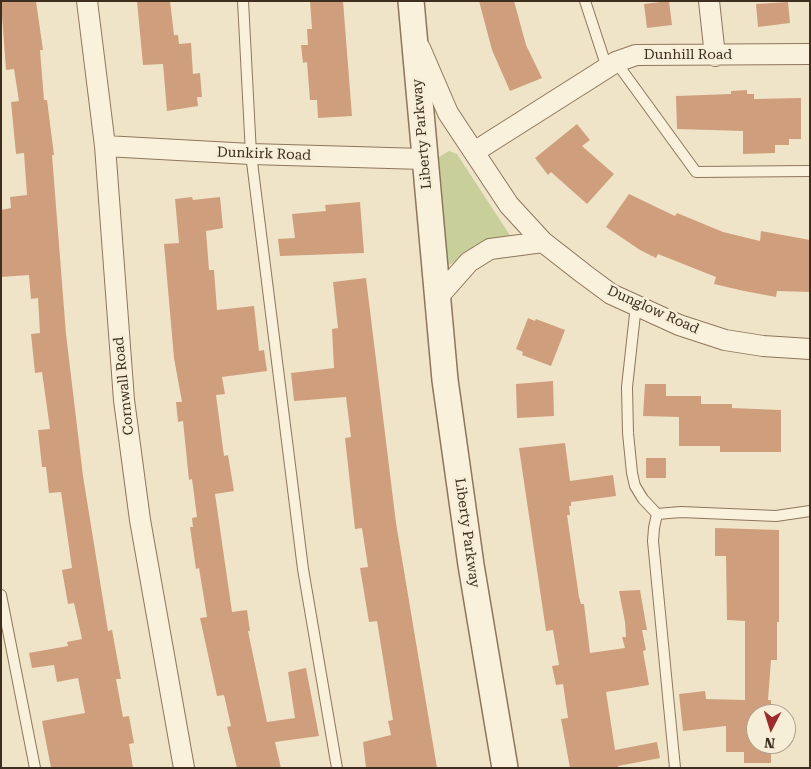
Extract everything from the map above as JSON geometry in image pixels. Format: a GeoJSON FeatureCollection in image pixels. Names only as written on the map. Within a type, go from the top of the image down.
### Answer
{"type":"FeatureCollection","features":[{"type":"Feature","properties":{"kind":"street","name":"Cornwall Road"},"geometry":{"type":"LineString","coordinates":[[88,1],[105,146],[124,400],[140,520],[184,768]]}},
{"type":"Feature","properties":{"kind":"street","name":"Liberty Parkway"},"geometry":{"type":"LineString","coordinates":[[410,1],[415,37],[423,159],[445,380],[467,536],[505,768]]}},
{"type":"Feature","properties":{"kind":"street"},"geometry":{"type":"LineString","coordinates":[[709,1],[715,56]]}},
{"type":"Feature","properties":{"kind":"street","name":"Dunglow Road"},"geometry":{"type":"LineString","coordinates":[[415,37],[448,113],[509,205],[543,242],[611,294],[679,325],[725,340],[763,346],[810,349]]}},
{"type":"Feature","properties":{"kind":"street","name":"Dunhill Road"},"geometry":{"type":"LineString","coordinates":[[474,152],[612,65],[636,55],[810,54]]}},
{"type":"Feature","properties":{"kind":"street","name":"Dunkirk Road"},"geometry":{"type":"LineString","coordinates":[[105,146],[251,154],[423,159]]}},
{"type":"Feature","properties":{"kind":"street"},"geometry":{"type":"LineString","coordinates":[[438,297],[469,262],[490,249],[543,242]]}},
{"type":"Feature","properties":{"kind":"lane"},"geometry":{"type":"LineString","coordinates":[[243,1],[251,154],[304,569],[338,768]]}},
{"type":"Feature","properties":{"kind":"lane"},"geometry":{"type":"LineString","coordinates":[[585,1],[612,65],[696,172],[810,171]]}},
{"type":"Feature","properties":{"kind":"lane"},"geometry":{"type":"LineString","coordinates":[[636,305],[627,387],[630,458],[635,486],[642,499],[657,514],[680,512],[776,516],[810,511]]}},
{"type":"Feature","properties":{"kind":"lane"},"geometry":{"type":"LineString","coordinates":[[657,514],[654,541],[675,768]]}},
{"type":"Feature","properties":{"kind":"lane"},"geometry":{"type":"LineString","coordinates":[[1,595],[35,768]]}},
{"type":"Feature","properties":{"kind":"green space"},"geometry":{"type":"Polygon","coordinates":[[[449,151],[457,154],[513,240],[448,265],[439,157],[449,151]]]}},
{"type":"Feature","properties":{"kind":"building"},"geometry":{"type":"Polygon","coordinates":[[[1,1],[36,1],[43,50],[40,50],[44,100],[47,100],[54,155],[52,155],[66,334],[83,476],[108,631],[112,630],[121,679],[116,679],[123,717],[129,716],[134,743],[129,744],[133,768],[51,768],[42,721],[85,713],[78,678],[57,682],[54,665],[32,668],[29,653],[68,646],[67,642],[82,639],[74,603],[68,604],[62,570],[72,568],[61,492],[49,493],[46,467],[42,467],[38,430],[50,429],[42,372],[35,373],[31,334],[40,333],[38,298],[31,299],[29,275],[1,277],[1,210],[11,208],[10,197],[27,195],[24,153],[16,154],[11,102],[19,101],[14,69],[6,70],[1,1]]]}},
{"type":"Feature","properties":{"kind":"building"},"geometry":{"type":"Polygon","coordinates":[[[137,1],[170,1],[174,35],[178,35],[179,44],[191,43],[193,74],[200,73],[202,97],[197,97],[198,106],[167,111],[163,64],[143,65],[137,1]]]}},
{"type":"Feature","properties":{"kind":"building"},"geometry":{"type":"Polygon","coordinates":[[[310,1],[343,1],[352,116],[318,118],[317,100],[310,100],[307,62],[303,63],[301,45],[308,45],[307,29],[312,29],[310,1]]]}},
{"type":"Feature","properties":{"kind":"building"},"geometry":{"type":"Polygon","coordinates":[[[479,1],[514,1],[526,45],[542,78],[510,91],[492,50],[479,1]]]}},
{"type":"Feature","properties":{"kind":"building"},"geometry":{"type":"Polygon","coordinates":[[[669,1],[672,25],[647,28],[644,4],[669,1]]]}},
{"type":"Feature","properties":{"kind":"building"},"geometry":{"type":"Polygon","coordinates":[[[788,2],[790,23],[758,27],[756,4],[788,2]]]}},
{"type":"Feature","properties":{"kind":"building"},"geometry":{"type":"Polygon","coordinates":[[[747,90],[747,94],[754,94],[754,99],[801,98],[801,139],[789,139],[789,145],[775,145],[775,153],[743,154],[743,131],[677,129],[676,96],[731,94],[731,91],[747,90]]]}},
{"type":"Feature","properties":{"kind":"building"},"geometry":{"type":"Polygon","coordinates":[[[577,124],[590,140],[582,146],[614,174],[587,204],[551,172],[548,175],[535,158],[577,124]]]}},
{"type":"Feature","properties":{"kind":"building"},"geometry":{"type":"Polygon","coordinates":[[[629,194],[675,216],[677,213],[723,232],[760,241],[761,231],[810,240],[810,292],[777,291],[776,297],[714,284],[716,277],[658,254],[656,258],[640,250],[606,227],[629,194]]]}},
{"type":"Feature","properties":{"kind":"building"},"geometry":{"type":"Polygon","coordinates":[[[192,197],[193,200],[220,197],[223,228],[206,231],[209,270],[214,270],[217,310],[254,306],[259,351],[264,350],[267,371],[222,377],[225,394],[216,395],[224,456],[228,455],[234,491],[215,494],[232,612],[247,610],[250,631],[248,631],[267,722],[295,718],[288,672],[306,668],[319,736],[275,742],[281,768],[237,768],[227,727],[231,726],[224,695],[217,696],[200,618],[207,617],[199,568],[196,569],[190,527],[193,527],[192,518],[197,517],[192,479],[189,480],[183,421],[178,422],[176,402],[182,402],[174,358],[164,244],[179,243],[175,199],[192,197]]]}},
{"type":"Feature","properties":{"kind":"building"},"geometry":{"type":"Polygon","coordinates":[[[360,202],[364,253],[280,256],[278,239],[295,238],[292,214],[326,211],[325,205],[360,202]]]}},
{"type":"Feature","properties":{"kind":"building"},"geometry":{"type":"Polygon","coordinates":[[[366,278],[396,523],[437,768],[366,768],[363,742],[391,735],[388,721],[393,720],[377,621],[369,622],[360,568],[368,567],[362,528],[355,529],[345,438],[351,437],[346,397],[294,401],[291,373],[334,368],[332,329],[338,328],[333,282],[366,278]]]}},
{"type":"Feature","properties":{"kind":"building"},"geometry":{"type":"Polygon","coordinates":[[[528,318],[535,321],[536,319],[565,330],[551,366],[522,355],[523,352],[516,349],[528,318]]]}},
{"type":"Feature","properties":{"kind":"building"},"geometry":{"type":"Polygon","coordinates":[[[553,381],[554,416],[517,418],[516,384],[553,381]]]}},
{"type":"Feature","properties":{"kind":"building"},"geometry":{"type":"Polygon","coordinates":[[[645,384],[666,384],[666,396],[701,396],[701,404],[732,404],[732,408],[781,410],[781,452],[720,452],[720,446],[679,446],[679,417],[643,416],[645,384]]]}},
{"type":"Feature","properties":{"kind":"building"},"geometry":{"type":"Polygon","coordinates":[[[565,443],[570,481],[613,475],[616,496],[571,502],[571,506],[569,506],[570,515],[567,515],[579,597],[581,604],[584,604],[590,653],[625,648],[622,637],[626,637],[625,622],[619,591],[640,590],[647,630],[642,630],[646,650],[643,651],[649,685],[606,692],[615,750],[657,742],[660,758],[618,766],[619,768],[570,768],[561,719],[568,718],[563,684],[556,685],[552,666],[559,665],[553,630],[546,631],[519,448],[565,443]]]}},
{"type":"Feature","properties":{"kind":"building"},"geometry":{"type":"Polygon","coordinates":[[[646,458],[666,458],[666,478],[646,478],[646,458]]]}},
{"type":"Feature","properties":{"kind":"building"},"geometry":{"type":"Polygon","coordinates":[[[715,528],[779,530],[779,622],[777,622],[777,660],[771,660],[768,700],[771,700],[771,704],[746,704],[746,754],[771,754],[771,763],[744,763],[744,752],[726,752],[726,726],[683,731],[679,694],[705,691],[706,699],[745,700],[745,621],[727,620],[726,556],[715,556],[715,528]]]}}]}
